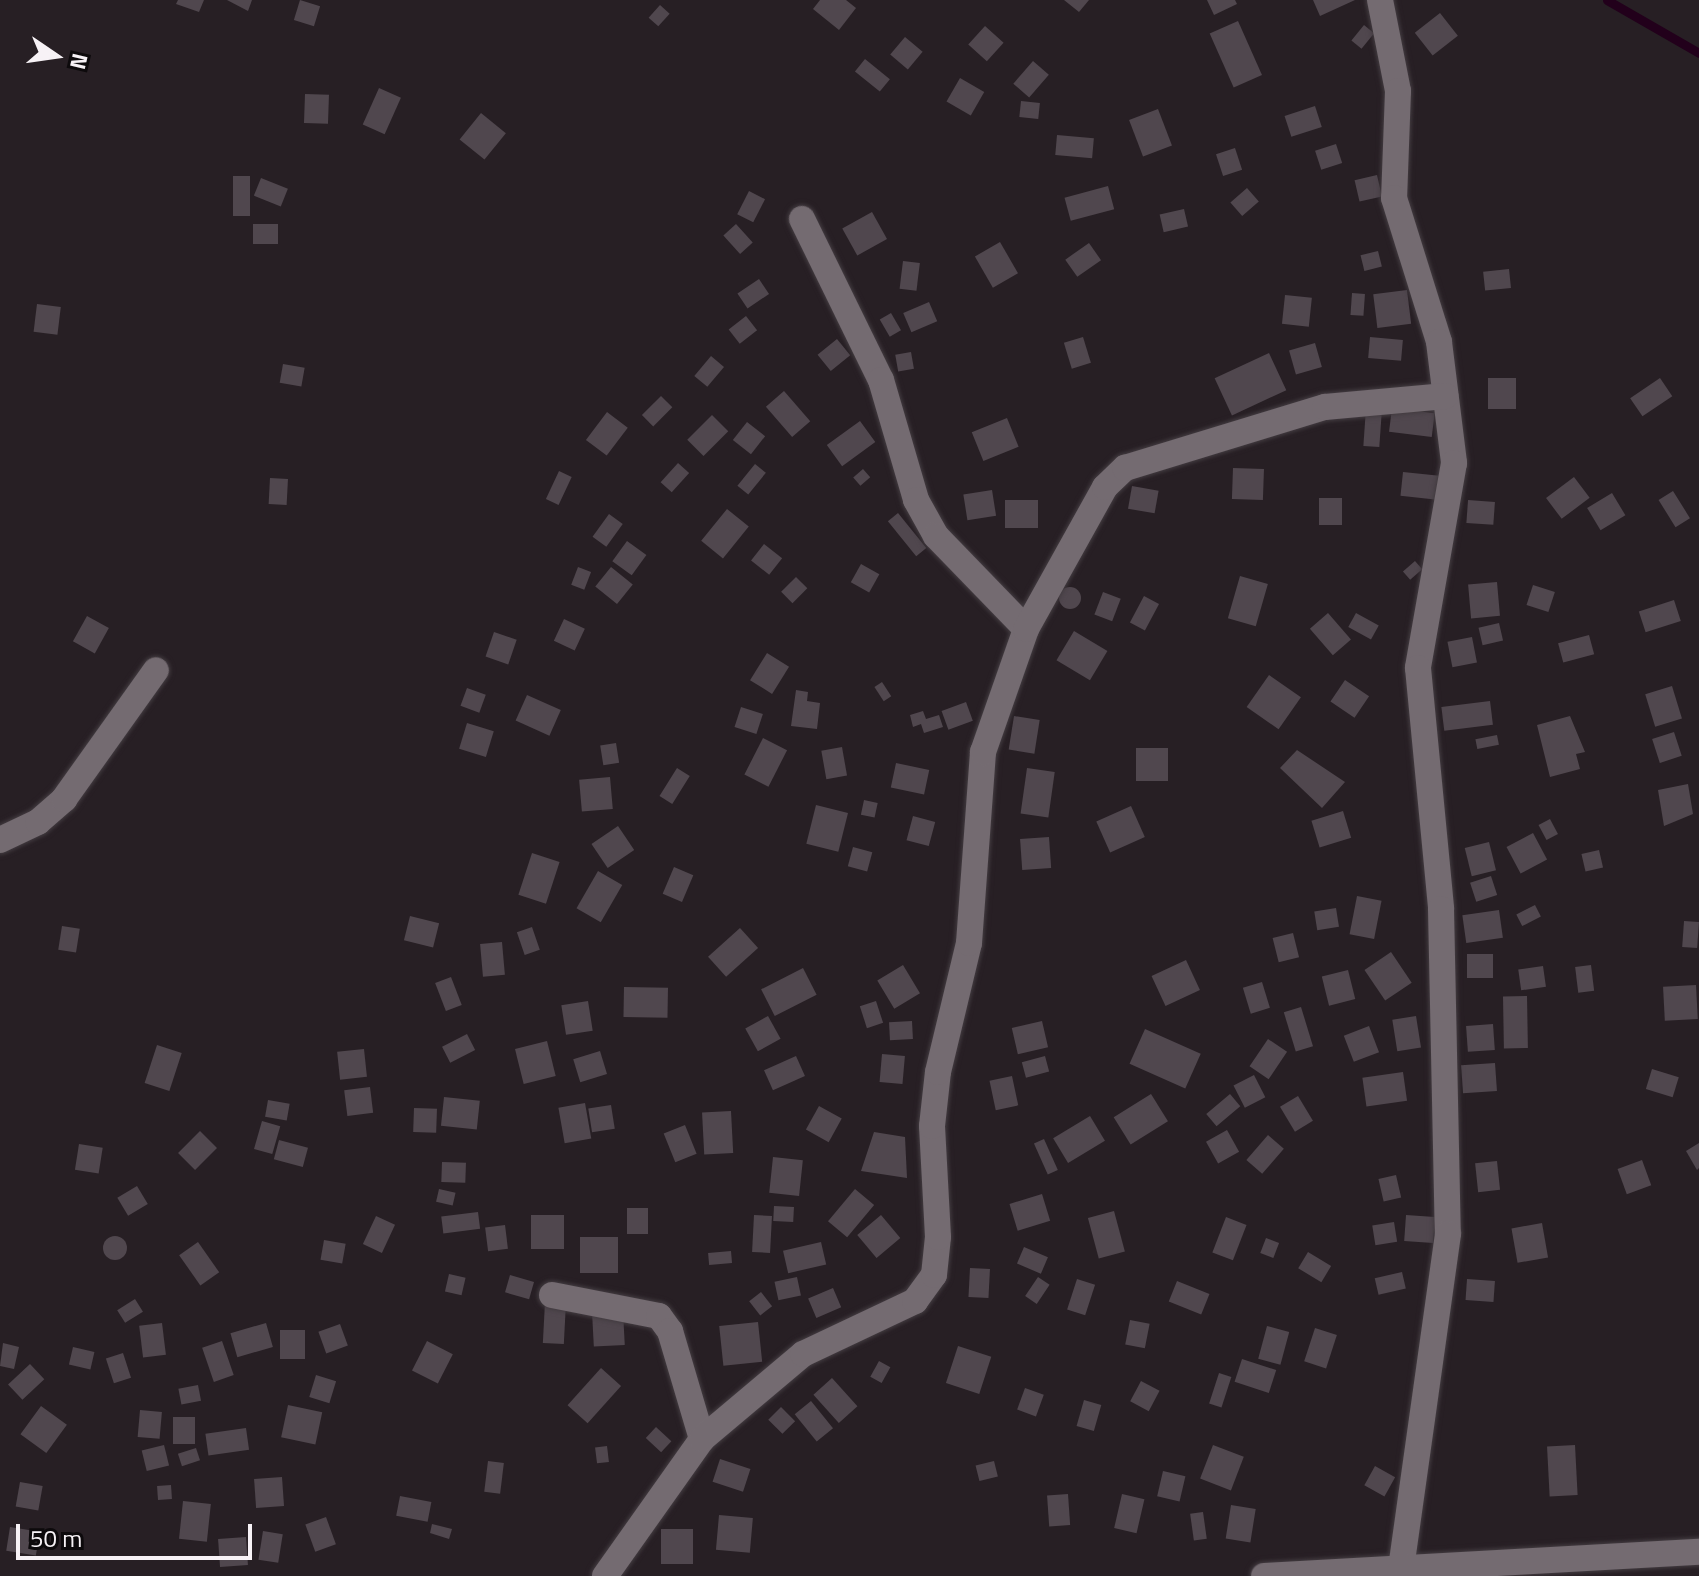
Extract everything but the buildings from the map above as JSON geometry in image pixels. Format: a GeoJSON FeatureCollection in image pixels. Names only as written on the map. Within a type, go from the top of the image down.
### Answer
{"type":"FeatureCollection","features":[{"type":"Feature","properties":{"kind":"street"},"geometry":{"type":"LineString","coordinates":[[1380,0],[1398,91],[1394,198],[1439,342],[1454,463],[1451,502],[1418,668],[1441,909],[1448,1234],[1400,1573]]}},
{"type":"Feature","properties":{"kind":"street"},"geometry":{"type":"LineString","coordinates":[[802,219],[881,380],[916,500],[945,547],[1026,629]]}},
{"type":"Feature","properties":{"kind":"street"},"geometry":{"type":"LineString","coordinates":[[605,1576],[702,1439],[803,1354],[915,1301],[934,1275],[938,1237],[932,1126],[938,1072],[969,943],[983,752],[1026,629],[1105,487],[1125,468],[1325,407],[1446,396]]}},
{"type":"Feature","properties":{"kind":"street"},"geometry":{"type":"LineString","coordinates":[[0,840],[38,822],[64,799],[156,670]]}},
{"type":"Feature","properties":{"kind":"street"},"geometry":{"type":"LineString","coordinates":[[552,1295],[659,1316],[670,1331],[702,1439]]}},
{"type":"Feature","properties":{"kind":"street"},"geometry":{"type":"LineString","coordinates":[[1264,1576],[1400,1573],[1699,1552]]}},
{"type":"Feature","properties":{"kind":"street"},"geometry":{"type":"LineString","coordinates":[[1651,1576],[1669,1555]]}},
{"type":"Feature","properties":{"kind":"waterway"},"geometry":{"type":"LineString","coordinates":[[1607,0],[1699,53]]}}]}
